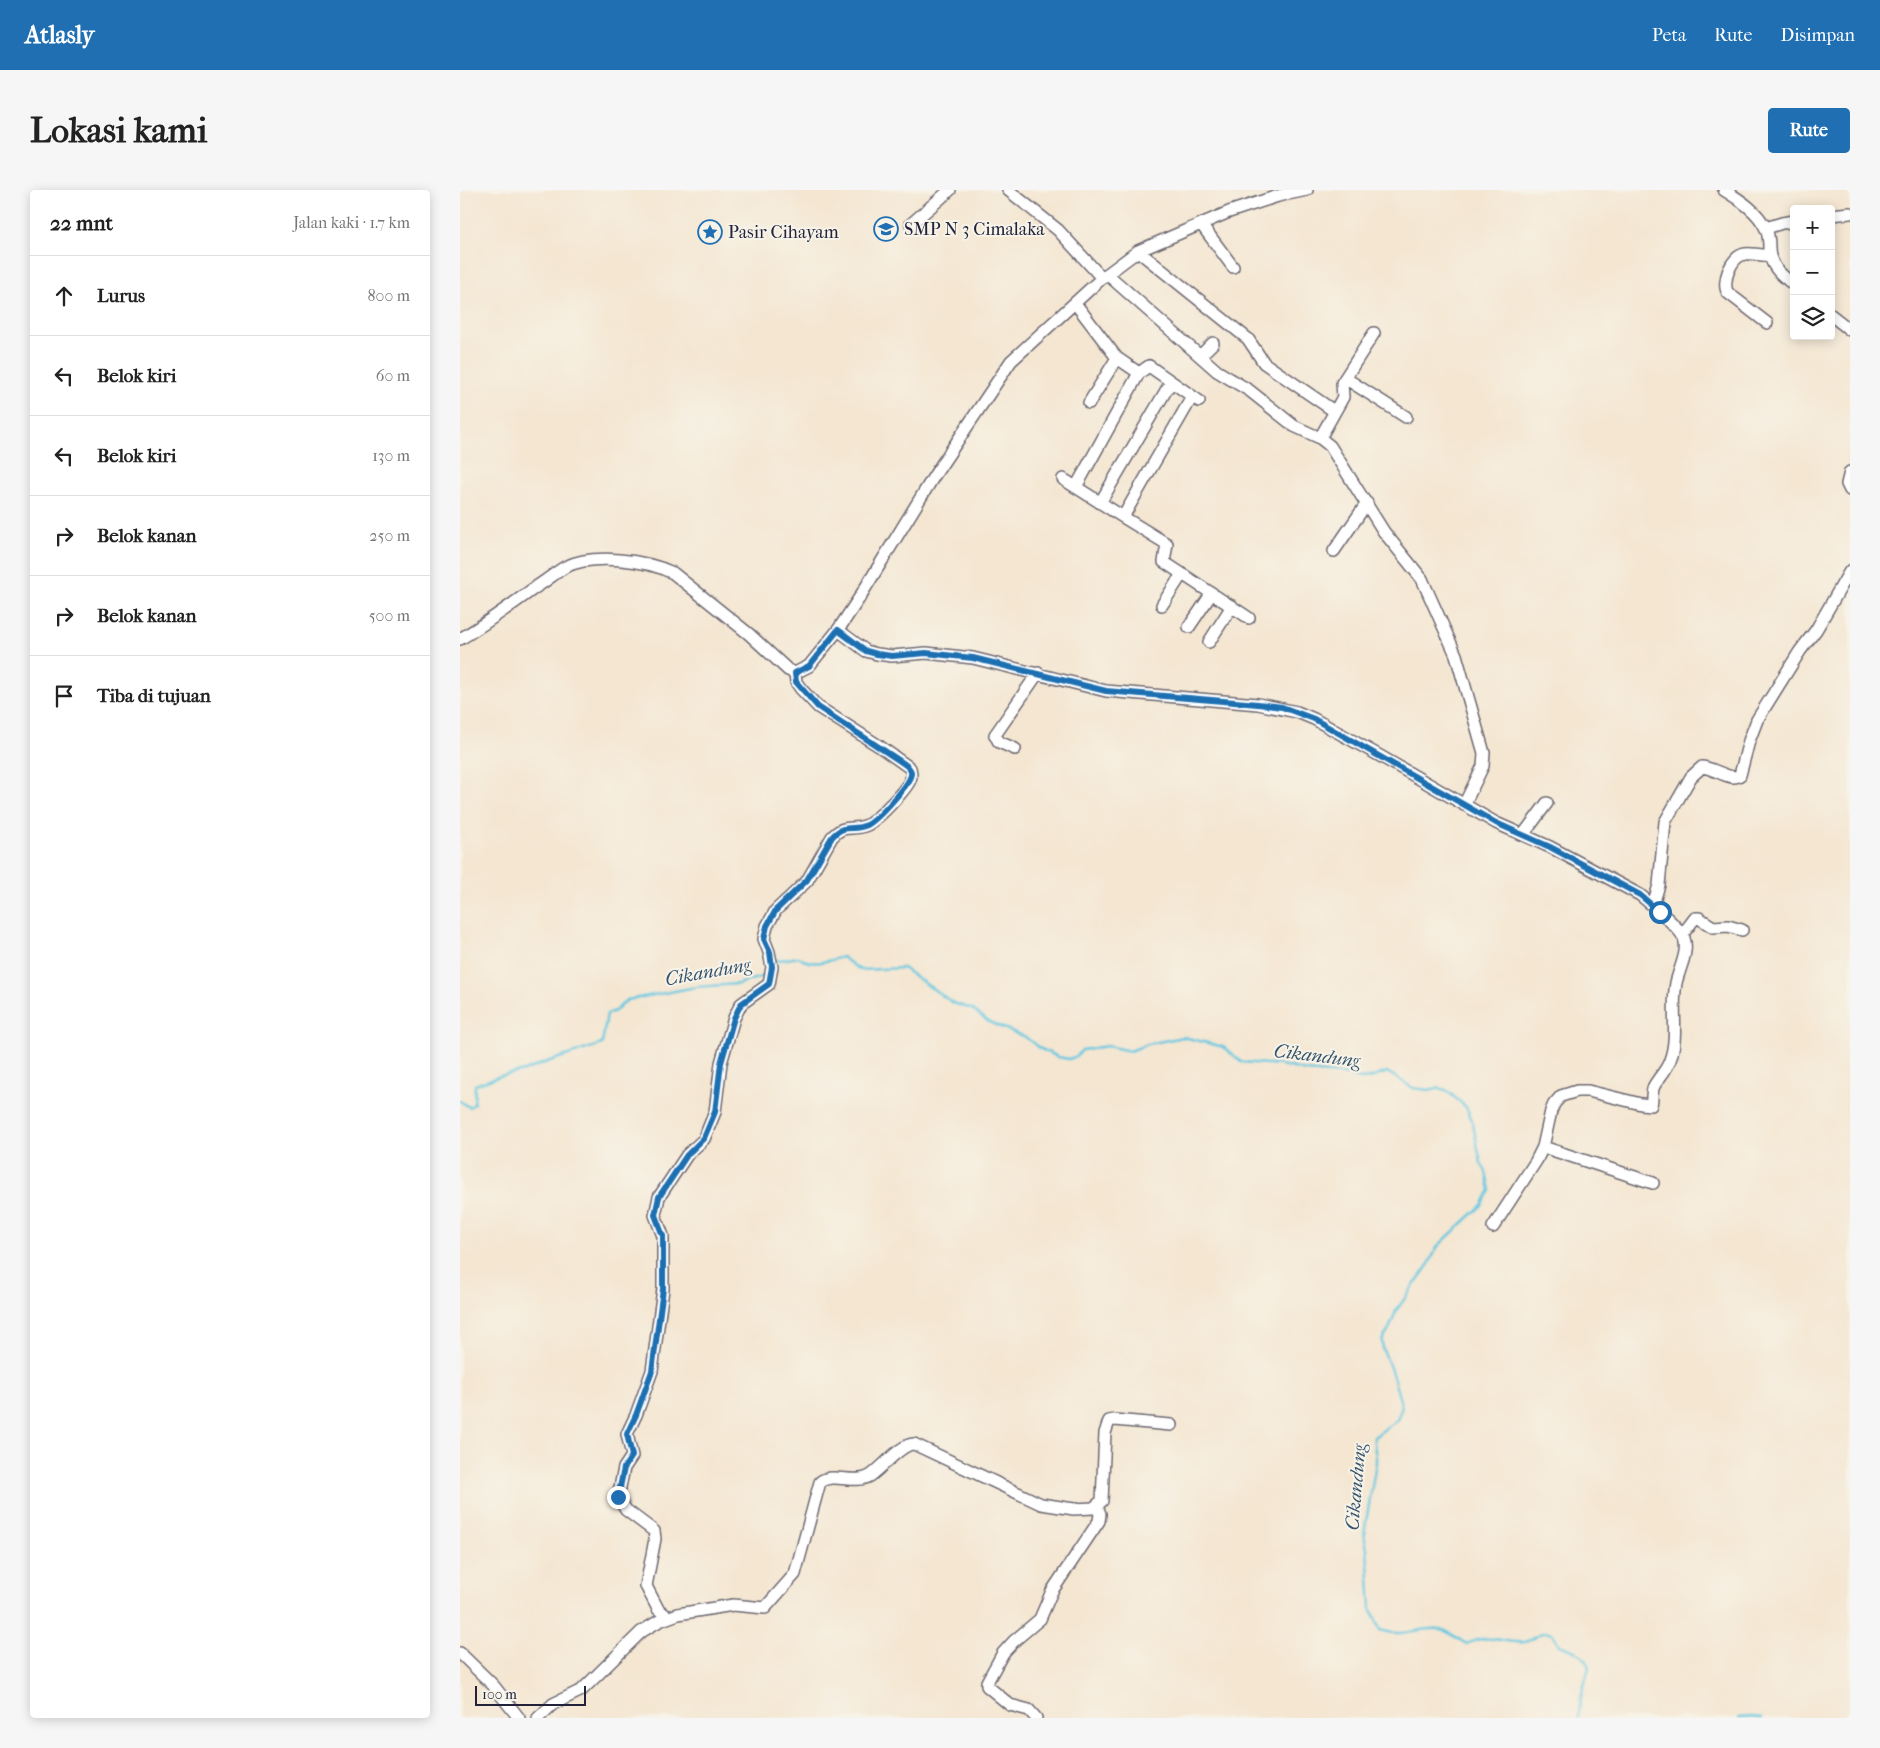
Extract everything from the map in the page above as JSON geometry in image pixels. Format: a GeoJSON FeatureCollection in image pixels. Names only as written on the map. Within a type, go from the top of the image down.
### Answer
{"type":"FeatureCollection","features":[{"type":"Feature","properties":{"kind":"street"},"geometry":{"type":"LineString","coordinates":[[911,224],[950,190]]}},
{"type":"Feature","properties":{"kind":"street"},"geometry":{"type":"LineString","coordinates":[[1008,190],[1058,230],[1104,276],[1216,371],[1250,391],[1294,426],[1320,438],[1330,446],[1384,532],[1422,578],[1456,655],[1482,745],[1484,759],[1474,787],[1464,806]]}},
{"type":"Feature","properties":{"kind":"street"},"geometry":{"type":"LineString","coordinates":[[460,639],[483,626],[565,567],[589,560],[626,560],[673,573],[749,634],[788,670],[795,673],[809,666],[838,630],[1011,360],[1104,276],[1138,251],[1275,193],[1307,190]]}},
{"type":"Feature","properties":{"kind":"street"},"geometry":{"type":"LineString","coordinates":[[1725,190],[1742,200],[1766,228],[1769,239],[1769,256],[1772,264],[1790,281]]}},
{"type":"Feature","properties":{"kind":"street"},"geometry":{"type":"LineString","coordinates":[[1835,215],[1850,214]]}},
{"type":"Feature","properties":{"kind":"street"},"geometry":{"type":"LineString","coordinates":[[1766,228],[1790,222]]}},
{"type":"Feature","properties":{"kind":"street"},"geometry":{"type":"LineString","coordinates":[[1201,224],[1233,267]]}},
{"type":"Feature","properties":{"kind":"street"},"geometry":{"type":"LineString","coordinates":[[1138,251],[1248,339],[1264,363],[1334,411]]}},
{"type":"Feature","properties":{"kind":"street"},"geometry":{"type":"LineString","coordinates":[[1767,324],[1728,293],[1725,288],[1728,272],[1738,257],[1744,254],[1769,256]]}},
{"type":"Feature","properties":{"kind":"street"},"geometry":{"type":"LineString","coordinates":[[1075,303],[1116,358],[1140,374]]}},
{"type":"Feature","properties":{"kind":"street"},"geometry":{"type":"LineString","coordinates":[[1835,318],[1850,330]]}},
{"type":"Feature","properties":{"kind":"street"},"geometry":{"type":"LineString","coordinates":[[1320,438],[1343,397],[1341,386],[1345,378],[1374,333]]}},
{"type":"Feature","properties":{"kind":"street"},"geometry":{"type":"LineString","coordinates":[[1200,356],[1213,343]]}},
{"type":"Feature","properties":{"kind":"street"},"geometry":{"type":"LineString","coordinates":[[1089,403],[1116,358]]}},
{"type":"Feature","properties":{"kind":"street"},"geometry":{"type":"LineString","coordinates":[[1076,487],[1140,374],[1149,366],[1195,399],[1123,517]]}},
{"type":"Feature","properties":{"kind":"street"},"geometry":{"type":"LineString","coordinates":[[1345,378],[1406,417]]}},
{"type":"Feature","properties":{"kind":"street"},"geometry":{"type":"LineString","coordinates":[[1100,502],[1171,382]]}},
{"type":"Feature","properties":{"kind":"street"},"geometry":{"type":"LineString","coordinates":[[1850,472],[1847,484],[1850,490]]}},
{"type":"Feature","properties":{"kind":"street"},"geometry":{"type":"LineString","coordinates":[[1063,479],[1167,544],[1164,562],[1250,618]]}},
{"type":"Feature","properties":{"kind":"street"},"geometry":{"type":"LineString","coordinates":[[1334,551],[1366,503]]}},
{"type":"Feature","properties":{"kind":"street"},"geometry":{"type":"LineString","coordinates":[[1653,905],[1659,885],[1664,827],[1691,777],[1702,767],[1712,768],[1732,778],[1740,775],[1757,720],[1800,651],[1816,630],[1850,571]]}},
{"type":"Feature","properties":{"kind":"street"},"geometry":{"type":"LineString","coordinates":[[1162,605],[1182,574]]}},
{"type":"Feature","properties":{"kind":"street"},"geometry":{"type":"LineString","coordinates":[[1189,627],[1212,594]]}},
{"type":"Feature","properties":{"kind":"street"},"geometry":{"type":"LineString","coordinates":[[1209,642],[1232,606]]}},
{"type":"Feature","properties":{"kind":"street"},"geometry":{"type":"LineString","coordinates":[[838,630],[866,651],[877,654],[892,656],[926,653],[973,658],[1106,691],[1258,704],[1282,707],[1297,712],[1314,719],[1380,756],[1464,806],[1550,847],[1640,895],[1653,905],[1682,935],[1685,948],[1673,1003],[1673,1047],[1665,1071],[1652,1091],[1651,1105],[1588,1091],[1566,1094],[1554,1104],[1542,1147],[1532,1169],[1493,1227]]}},
{"type":"Feature","properties":{"kind":"street"},"geometry":{"type":"LineString","coordinates":[[668,1617],[658,1609],[646,1586],[655,1539],[654,1531],[626,1510],[620,1502],[618,1492],[624,1468],[632,1456],[627,1434],[652,1371],[659,1329],[663,1289],[663,1236],[655,1215],[659,1197],[687,1155],[704,1138],[715,1112],[721,1063],[734,1018],[741,1004],[769,984],[772,967],[770,952],[764,939],[767,926],[776,910],[807,880],[832,837],[843,828],[865,826],[872,822],[910,781],[912,773],[910,768],[886,751],[818,707],[796,682],[795,673]]}},
{"type":"Feature","properties":{"kind":"street"},"geometry":{"type":"LineString","coordinates":[[1015,749],[999,742],[996,735],[1038,673]]}},
{"type":"Feature","properties":{"kind":"street"},"geometry":{"type":"LineString","coordinates":[[1524,836],[1547,803]]}},
{"type":"Feature","properties":{"kind":"street"},"geometry":{"type":"LineString","coordinates":[[1682,935],[1695,918],[1699,918],[1713,927],[1728,926],[1742,930]]}},
{"type":"Feature","properties":{"kind":"street"},"geometry":{"type":"LineString","coordinates":[[1542,1147],[1653,1183]]}},
{"type":"Feature","properties":{"kind":"street"},"geometry":{"type":"LineString","coordinates":[[538,1718],[553,1704],[582,1690],[641,1632],[668,1617],[734,1605],[765,1608],[795,1574],[820,1482],[824,1478],[860,1480],[869,1476],[910,1444],[914,1444],[1042,1504],[1074,1509],[1093,1508],[1102,1501],[1105,1433],[1109,1421],[1171,1424]]}},
{"type":"Feature","properties":{"kind":"street"},"geometry":{"type":"LineString","coordinates":[[1036,1718],[1029,1710],[1010,1705],[987,1686],[987,1682],[1003,1654],[1014,1641],[1042,1616],[1050,1594],[1099,1521],[1100,1514],[1097,1506]]}},
{"type":"Feature","properties":{"kind":"street"},"geometry":{"type":"LineString","coordinates":[[460,1653],[493,1685],[519,1718]]}},
{"type":"Feature","properties":{"kind":"waterway","name":"Cikandung"},"geometry":{"type":"LineString","coordinates":[[774,961],[799,957],[809,962],[820,962],[842,957],[860,970],[903,968],[953,1003],[972,1009],[989,1022],[1025,1037],[1041,1049],[1058,1057],[1069,1059],[1077,1056],[1082,1050],[1107,1046],[1130,1051],[1148,1044],[1183,1037],[1224,1047],[1241,1062],[1281,1065],[1306,1071],[1349,1075],[1358,1079],[1377,1076],[1387,1072],[1413,1088],[1428,1090],[1438,1088],[1446,1090],[1466,1107],[1472,1120],[1481,1163],[1486,1172],[1490,1190],[1482,1205],[1438,1246],[1429,1264],[1396,1311],[1382,1341],[1402,1407],[1397,1420],[1374,1437],[1376,1463],[1364,1534],[1367,1549],[1371,1608],[1380,1630],[1404,1633],[1424,1629],[1439,1629],[1446,1631],[1467,1644],[1482,1639],[1524,1642],[1546,1632],[1551,1634],[1559,1645],[1573,1650],[1580,1655],[1589,1667],[1578,1718]]}},
{"type":"Feature","properties":{"kind":"waterway","name":"Cikandung"},"geometry":{"type":"LineString","coordinates":[[460,1101],[469,1107],[474,1104],[475,1085],[500,1076],[524,1071],[602,1044],[607,1014],[615,1011],[627,1000],[696,987],[738,984],[764,976],[767,970]]}},
{"type":"Feature","properties":{"kind":"waterway","name":"Cikandung"},"geometry":{"type":"LineString","coordinates":[[1739,1718],[1762,1718]]}},
{"type":"Feature","properties":{"kind":"place","name":"SMP N 3 Cimalaka"},"geometry":{"type":"Point","coordinates":[886,229]}},
{"type":"Feature","properties":{"kind":"place","name":"Pasir Cihayam"},"geometry":{"type":"Point","coordinates":[710,232]}},
{"type":"Feature","properties":{"kind":"route"},"geometry":{"type":"LineString","coordinates":[[618,1497],[624,1468],[632,1456],[627,1434],[652,1371],[659,1329],[663,1289],[663,1236],[655,1215],[657,1204],[659,1197],[687,1155],[704,1138],[715,1112],[721,1063],[734,1018],[741,1004],[769,984],[772,967],[770,952],[764,939],[767,926],[776,910],[807,880],[837,831],[843,828],[865,826],[872,822],[910,781],[912,773],[910,768],[818,707],[806,696],[796,682],[795,673],[809,666],[838,630],[866,651],[877,654],[892,656],[926,653],[973,658],[1106,691],[1258,704],[1282,707],[1297,712],[1314,719],[1380,756],[1464,806],[1496,823],[1550,847],[1640,895],[1660,912]]}}]}
